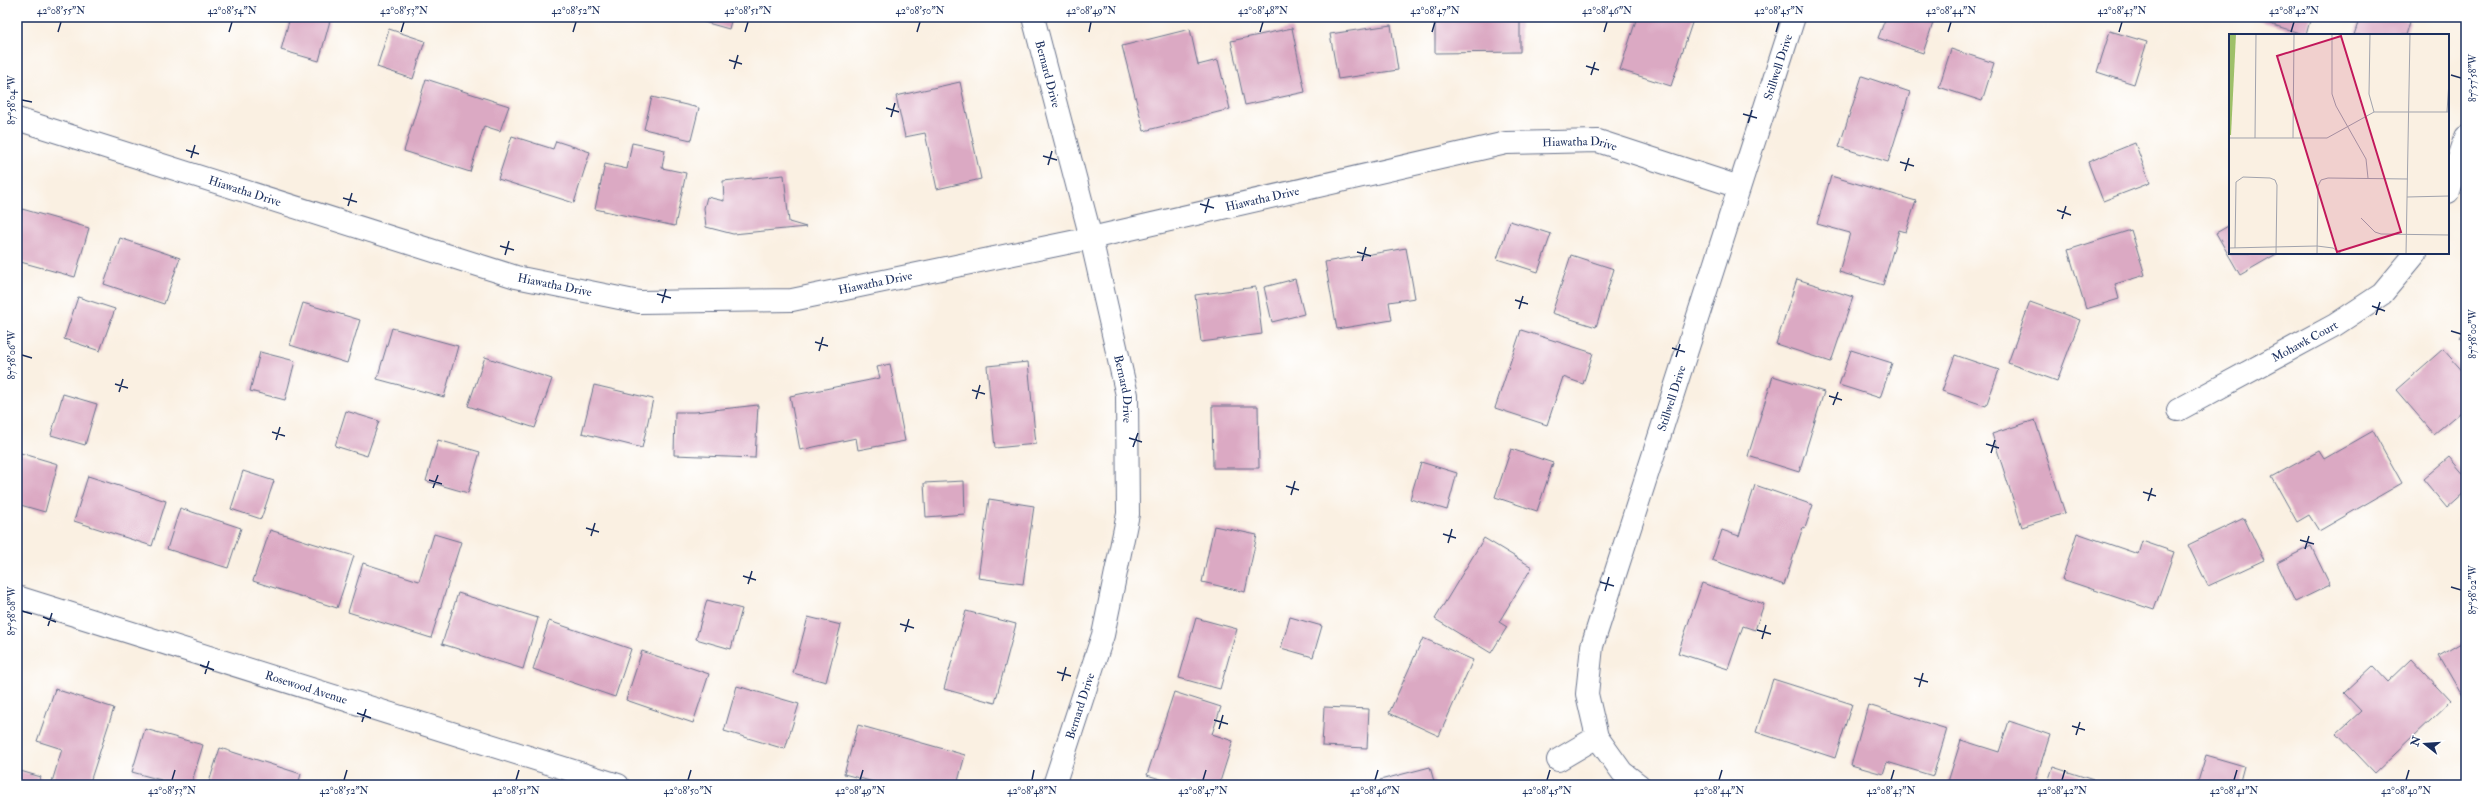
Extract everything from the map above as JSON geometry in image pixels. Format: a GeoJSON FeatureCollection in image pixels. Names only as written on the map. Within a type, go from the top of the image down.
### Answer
{"type":"FeatureCollection","features":[{"type":"Feature","properties":{"kind":"street","name":"Bernard Drive"},"geometry":{"type":"LineString","coordinates":[[1033,17],[1091,238],[1127,395],[1128,514],[1103,634],[1054,785]]}},
{"type":"Feature","properties":{"kind":"street","name":"Stillwell Drive"},"geometry":{"type":"LineString","coordinates":[[1597,737],[1587,694],[1592,646],[1794,17]]}},
{"type":"Feature","properties":{"kind":"street","name":"Hiawatha Drive"},"geometry":{"type":"LineString","coordinates":[[17,119],[516,277],[639,302],[792,300],[1091,238],[1506,143],[1598,141],[1739,187]]}},
{"type":"Feature","properties":{"kind":"street"},"geometry":{"type":"LineString","coordinates":[[2449,189],[2466,137]]}},
{"type":"Feature","properties":{"kind":"street","name":"Mohawk Court"},"geometry":{"type":"LineString","coordinates":[[2178,410],[2335,324],[2382,294],[2415,254]]}},
{"type":"Feature","properties":{"kind":"street","name":"Rosewood Avenue"},"geometry":{"type":"LineString","coordinates":[[17,597],[618,785]]}},
{"type":"Feature","properties":{"kind":"street"},"geometry":{"type":"LineString","coordinates":[[1558,760],[1597,737],[1622,772],[1639,785]]}},
{"type":"Feature","properties":{"kind":"building"},"geometry":{"type":"Polygon","coordinates":[[[290,17],[331,17],[319,61],[281,50],[290,17]]]}},
{"type":"Feature","properties":{"kind":"building"},"geometry":{"type":"Polygon","coordinates":[[[697,17],[732,17],[729,29],[697,20],[697,17]]]}},
{"type":"Feature","properties":{"kind":"building"},"geometry":{"type":"Polygon","coordinates":[[[1435,17],[1520,17],[1520,52],[1435,53],[1435,17]]]}},
{"type":"Feature","properties":{"kind":"building"},"geometry":{"type":"Polygon","coordinates":[[[1637,17],[1694,17],[1671,86],[1620,70],[1637,17]]]}},
{"type":"Feature","properties":{"kind":"building"},"geometry":{"type":"Polygon","coordinates":[[[1886,17],[1935,17],[1923,53],[1878,38],[1886,17]]]}},
{"type":"Feature","properties":{"kind":"building"},"geometry":{"type":"Polygon","coordinates":[[[2247,17],[2311,17],[2306,34],[2247,17]]]}},
{"type":"Feature","properties":{"kind":"building"},"geometry":{"type":"Polygon","coordinates":[[[2360,17],[2395,17],[2410,22],[2406,34],[2354,34],[2360,17]]]}},
{"type":"Feature","properties":{"kind":"building"},"geometry":{"type":"Polygon","coordinates":[[[1391,25],[1398,70],[1338,79],[1330,34],[1391,25]]]}},
{"type":"Feature","properties":{"kind":"building"},"geometry":{"type":"Polygon","coordinates":[[[1292,28],[1305,92],[1245,105],[1231,41],[1292,28]]]}},
{"type":"Feature","properties":{"kind":"building"},"geometry":{"type":"Polygon","coordinates":[[[389,29],[425,41],[413,79],[377,67],[389,29]]]}},
{"type":"Feature","properties":{"kind":"building"},"geometry":{"type":"Polygon","coordinates":[[[1190,29],[1198,65],[1218,60],[1230,109],[1144,131],[1122,46],[1190,29]]]}},
{"type":"Feature","properties":{"kind":"building"},"geometry":{"type":"Polygon","coordinates":[[[2110,31],[2147,42],[2134,84],[2097,72],[2110,31]]]}},
{"type":"Feature","properties":{"kind":"building"},"geometry":{"type":"Polygon","coordinates":[[[1951,49],[1994,63],[1982,101],[1939,87],[1951,49]]]}},
{"type":"Feature","properties":{"kind":"building"},"geometry":{"type":"Polygon","coordinates":[[[1862,76],[1910,92],[1888,162],[1839,147],[1862,76]]]}},
{"type":"Feature","properties":{"kind":"building"},"geometry":{"type":"Polygon","coordinates":[[[426,79],[509,106],[500,131],[484,126],[470,172],[404,151],[426,79]]]}},
{"type":"Feature","properties":{"kind":"building"},"geometry":{"type":"Polygon","coordinates":[[[960,82],[981,179],[937,189],[925,133],[905,137],[896,96],[960,82]]]}},
{"type":"Feature","properties":{"kind":"building"},"geometry":{"type":"Polygon","coordinates":[[[652,97],[699,108],[691,140],[644,129],[652,97]]]}},
{"type":"Feature","properties":{"kind":"building"},"geometry":{"type":"Polygon","coordinates":[[[512,136],[553,149],[556,141],[590,152],[574,203],[498,179],[512,136]]]}},
{"type":"Feature","properties":{"kind":"building"},"geometry":{"type":"Polygon","coordinates":[[[632,143],[665,150],[662,168],[686,173],[675,226],[595,209],[605,164],[627,169],[632,143]]]}},
{"type":"Feature","properties":{"kind":"building"},"geometry":{"type":"Polygon","coordinates":[[[2135,143],[2150,183],[2103,201],[2088,162],[2135,143]]]}},
{"type":"Feature","properties":{"kind":"building"},"geometry":{"type":"Polygon","coordinates":[[[784,175],[789,222],[806,227],[733,234],[706,227],[704,208],[707,197],[724,201],[723,181],[784,175]]]}},
{"type":"Feature","properties":{"kind":"building"},"geometry":{"type":"Polygon","coordinates":[[[1831,176],[1916,201],[1906,232],[1899,230],[1883,285],[1839,272],[1850,233],[1817,224],[1831,176]]]}},
{"type":"Feature","properties":{"kind":"building"},"geometry":{"type":"Polygon","coordinates":[[[22,209],[89,228],[75,277],[17,261],[17,227],[22,209]]]}},
{"type":"Feature","properties":{"kind":"building"},"geometry":{"type":"Polygon","coordinates":[[[1510,221],[1551,234],[1538,272],[1497,259],[1510,221]]]}},
{"type":"Feature","properties":{"kind":"building"},"geometry":{"type":"Polygon","coordinates":[[[2229,226],[2229,254],[2276,254],[2240,275],[2216,233],[2229,226]]]}},
{"type":"Feature","properties":{"kind":"building"},"geometry":{"type":"Polygon","coordinates":[[[2131,230],[2145,275],[2115,284],[2119,299],[2086,309],[2068,250],[2131,230]]]}},
{"type":"Feature","properties":{"kind":"building"},"geometry":{"type":"Polygon","coordinates":[[[120,238],[180,258],[164,304],[104,284],[120,238]]]}},
{"type":"Feature","properties":{"kind":"building"},"geometry":{"type":"Polygon","coordinates":[[[1406,248],[1415,298],[1389,302],[1392,320],[1337,329],[1325,262],[1406,248]]]}},
{"type":"Feature","properties":{"kind":"building"},"geometry":{"type":"Polygon","coordinates":[[[1571,255],[1614,269],[1596,327],[1552,313],[1571,255]]]}},
{"type":"Feature","properties":{"kind":"building"},"geometry":{"type":"Polygon","coordinates":[[[1295,279],[1304,314],[1272,322],[1264,287],[1295,279]]]}},
{"type":"Feature","properties":{"kind":"building"},"geometry":{"type":"Polygon","coordinates":[[[1797,279],[1853,297],[1831,362],[1776,344],[1797,279]]]}},
{"type":"Feature","properties":{"kind":"building"},"geometry":{"type":"Polygon","coordinates":[[[1256,287],[1262,334],[1201,342],[1195,295],[1256,287]]]}},
{"type":"Feature","properties":{"kind":"building"},"geometry":{"type":"Polygon","coordinates":[[[78,297],[115,309],[100,351],[64,339],[78,297]]]}},
{"type":"Feature","properties":{"kind":"building"},"geometry":{"type":"Polygon","coordinates":[[[2030,302],[2080,320],[2057,381],[2008,363],[2030,302]]]}},
{"type":"Feature","properties":{"kind":"building"},"geometry":{"type":"Polygon","coordinates":[[[303,303],[360,320],[347,363],[290,345],[303,303]]]}},
{"type":"Feature","properties":{"kind":"building"},"geometry":{"type":"Polygon","coordinates":[[[392,328],[458,346],[444,397],[377,379],[392,328]]]}},
{"type":"Feature","properties":{"kind":"building"},"geometry":{"type":"Polygon","coordinates":[[[2466,329],[2466,342],[2460,338],[2466,329]]]}},
{"type":"Feature","properties":{"kind":"building"},"geometry":{"type":"Polygon","coordinates":[[[1521,330],[1593,353],[1583,384],[1563,377],[1547,425],[1495,408],[1521,330]]]}},
{"type":"Feature","properties":{"kind":"building"},"geometry":{"type":"Polygon","coordinates":[[[2443,349],[2466,375],[2466,407],[2434,434],[2396,390],[2443,349]]]}},
{"type":"Feature","properties":{"kind":"building"},"geometry":{"type":"Polygon","coordinates":[[[1851,350],[1892,363],[1880,398],[1839,385],[1851,350]]]}},
{"type":"Feature","properties":{"kind":"building"},"geometry":{"type":"Polygon","coordinates":[[[260,352],[295,361],[285,400],[250,391],[260,352]]]}},
{"type":"Feature","properties":{"kind":"building"},"geometry":{"type":"Polygon","coordinates":[[[1955,355],[1999,370],[1986,406],[1942,391],[1955,355]]]}},
{"type":"Feature","properties":{"kind":"building"},"geometry":{"type":"Polygon","coordinates":[[[485,357],[552,379],[535,428],[468,406],[485,357]]]}},
{"type":"Feature","properties":{"kind":"building"},"geometry":{"type":"Polygon","coordinates":[[[1028,362],[1036,444],[995,448],[987,366],[1028,362]]]}},
{"type":"Feature","properties":{"kind":"building"},"geometry":{"type":"Polygon","coordinates":[[[890,364],[905,441],[858,450],[856,438],[800,450],[790,396],[880,378],[877,367],[890,364]]]}},
{"type":"Feature","properties":{"kind":"building"},"geometry":{"type":"Polygon","coordinates":[[[1773,376],[1824,392],[1799,472],[1748,456],[1773,376]]]}},
{"type":"Feature","properties":{"kind":"building"},"geometry":{"type":"Polygon","coordinates":[[[594,385],[653,399],[642,448],[582,433],[594,385]]]}},
{"type":"Feature","properties":{"kind":"building"},"geometry":{"type":"Polygon","coordinates":[[[63,394],[97,404],[85,445],[51,435],[63,394]]]}},
{"type":"Feature","properties":{"kind":"building"},"geometry":{"type":"Polygon","coordinates":[[[758,405],[755,458],[674,455],[675,412],[695,412],[758,405]]]}},
{"type":"Feature","properties":{"kind":"building"},"geometry":{"type":"Polygon","coordinates":[[[1212,406],[1258,406],[1259,468],[1213,468],[1212,406]]]}},
{"type":"Feature","properties":{"kind":"building"},"geometry":{"type":"Polygon","coordinates":[[[346,411],[379,421],[367,456],[335,446],[346,411]]]}},
{"type":"Feature","properties":{"kind":"building"},"geometry":{"type":"Polygon","coordinates":[[[2035,420],[2065,513],[2022,527],[1992,434],[2035,420]]]}},
{"type":"Feature","properties":{"kind":"building"},"geometry":{"type":"Polygon","coordinates":[[[2373,431],[2402,483],[2319,531],[2309,515],[2297,522],[2272,477],[2319,451],[2324,459],[2373,431]]]}},
{"type":"Feature","properties":{"kind":"building"},"geometry":{"type":"Polygon","coordinates":[[[438,440],[480,452],[468,493],[426,481],[438,440]]]}},
{"type":"Feature","properties":{"kind":"building"},"geometry":{"type":"Polygon","coordinates":[[[1511,449],[1553,463],[1537,511],[1495,497],[1511,449]]]}},
{"type":"Feature","properties":{"kind":"building"},"geometry":{"type":"Polygon","coordinates":[[[17,452],[58,464],[45,512],[17,504],[17,452]]]}},
{"type":"Feature","properties":{"kind":"building"},"geometry":{"type":"Polygon","coordinates":[[[2449,457],[2466,477],[2466,491],[2447,508],[2423,479],[2449,457]]]}},
{"type":"Feature","properties":{"kind":"building"},"geometry":{"type":"Polygon","coordinates":[[[1421,462],[1457,473],[1447,510],[1410,499],[1421,462]]]}},
{"type":"Feature","properties":{"kind":"building"},"geometry":{"type":"Polygon","coordinates":[[[243,471],[274,481],[261,519],[231,509],[243,471]]]}},
{"type":"Feature","properties":{"kind":"building"},"geometry":{"type":"Polygon","coordinates":[[[88,476],[166,501],[152,546],[74,521],[88,476]]]}},
{"type":"Feature","properties":{"kind":"building"},"geometry":{"type":"Polygon","coordinates":[[[964,481],[965,514],[926,517],[924,483],[964,481]]]}},
{"type":"Feature","properties":{"kind":"building"},"geometry":{"type":"Polygon","coordinates":[[[1755,485],[1813,505],[1805,528],[1803,527],[1784,585],[1712,560],[1722,530],[1739,536],[1755,485]]]}},
{"type":"Feature","properties":{"kind":"building"},"geometry":{"type":"Polygon","coordinates":[[[989,499],[1034,506],[1023,584],[978,578],[989,499]]]}},
{"type":"Feature","properties":{"kind":"building"},"geometry":{"type":"Polygon","coordinates":[[[180,508],[241,528],[228,568],[167,549],[180,508]]]}},
{"type":"Feature","properties":{"kind":"building"},"geometry":{"type":"Polygon","coordinates":[[[2244,518],[2264,560],[2208,586],[2188,545],[2244,518]]]}},
{"type":"Feature","properties":{"kind":"building"},"geometry":{"type":"Polygon","coordinates":[[[1214,526],[1257,535],[1245,592],[1202,582],[1214,526]]]}},
{"type":"Feature","properties":{"kind":"building"},"geometry":{"type":"Polygon","coordinates":[[[270,530],[354,556],[337,608],[253,581],[270,530]]]}},
{"type":"Feature","properties":{"kind":"building"},"geometry":{"type":"Polygon","coordinates":[[[2077,533],[2138,554],[2142,541],[2174,552],[2154,610],[2062,579],[2077,533]]]}},
{"type":"Feature","properties":{"kind":"building"},"geometry":{"type":"Polygon","coordinates":[[[434,534],[461,542],[431,638],[348,612],[363,563],[419,581],[434,534]]]}},
{"type":"Feature","properties":{"kind":"building"},"geometry":{"type":"Polygon","coordinates":[[[1484,538],[1532,567],[1499,622],[1507,627],[1491,653],[1435,619],[1484,538]]]}},
{"type":"Feature","properties":{"kind":"building"},"geometry":{"type":"Polygon","coordinates":[[[2311,546],[2330,585],[2295,602],[2277,563],[2311,546]]]}},
{"type":"Feature","properties":{"kind":"building"},"geometry":{"type":"Polygon","coordinates":[[[1702,583],[1764,604],[1755,630],[1743,626],[1728,669],[1678,653],[1702,583]]]}},
{"type":"Feature","properties":{"kind":"building"},"geometry":{"type":"Polygon","coordinates":[[[458,593],[538,618],[523,669],[442,644],[458,593]]]}},
{"type":"Feature","properties":{"kind":"building"},"geometry":{"type":"Polygon","coordinates":[[[707,600],[742,609],[731,649],[696,639],[707,600]]]}},
{"type":"Feature","properties":{"kind":"building"},"geometry":{"type":"Polygon","coordinates":[[[966,611],[1016,624],[995,703],[944,689],[966,611]]]}},
{"type":"Feature","properties":{"kind":"building"},"geometry":{"type":"Polygon","coordinates":[[[808,617],[841,625],[826,682],[793,673],[808,617]]]}},
{"type":"Feature","properties":{"kind":"building"},"geometry":{"type":"Polygon","coordinates":[[[1290,617],[1322,626],[1313,657],[1281,648],[1290,617]]]}},
{"type":"Feature","properties":{"kind":"building"},"geometry":{"type":"Polygon","coordinates":[[[1196,618],[1237,629],[1220,689],[1179,678],[1196,618]]]}},
{"type":"Feature","properties":{"kind":"building"},"geometry":{"type":"Polygon","coordinates":[[[549,621],[631,649],[615,697],[533,669],[549,621]]]}},
{"type":"Feature","properties":{"kind":"building"},"geometry":{"type":"Polygon","coordinates":[[[1423,638],[1473,660],[1439,736],[1389,713],[1423,638]]]}},
{"type":"Feature","properties":{"kind":"building"},"geometry":{"type":"Polygon","coordinates":[[[2466,640],[2466,698],[2464,699],[2439,656],[2466,640]]]}},
{"type":"Feature","properties":{"kind":"building"},"geometry":{"type":"Polygon","coordinates":[[[642,651],[709,674],[693,723],[626,700],[642,651]]]}},
{"type":"Feature","properties":{"kind":"building"},"geometry":{"type":"Polygon","coordinates":[[[2412,659],[2451,701],[2375,773],[2337,733],[2361,711],[2344,693],[2373,666],[2388,682],[2412,659]]]}},
{"type":"Feature","properties":{"kind":"building"},"geometry":{"type":"Polygon","coordinates":[[[1773,679],[1852,704],[1835,758],[1756,732],[1773,679]]]}},
{"type":"Feature","properties":{"kind":"building"},"geometry":{"type":"Polygon","coordinates":[[[737,686],[799,704],[785,749],[724,731],[737,686]]]}},
{"type":"Feature","properties":{"kind":"building"},"geometry":{"type":"Polygon","coordinates":[[[55,689],[114,708],[89,785],[51,785],[62,749],[37,741],[55,689]]]}},
{"type":"Feature","properties":{"kind":"building"},"geometry":{"type":"Polygon","coordinates":[[[1174,692],[1221,707],[1212,734],[1233,741],[1219,785],[1180,785],[1147,775],[1174,692]]]}},
{"type":"Feature","properties":{"kind":"building"},"geometry":{"type":"Polygon","coordinates":[[[1868,705],[1947,729],[1933,776],[1887,762],[1883,774],[1851,765],[1868,705]]]}},
{"type":"Feature","properties":{"kind":"building"},"geometry":{"type":"Polygon","coordinates":[[[1324,707],[1369,709],[1367,748],[1322,746],[1324,707]]]}},
{"type":"Feature","properties":{"kind":"building"},"geometry":{"type":"Polygon","coordinates":[[[2009,721],[2050,735],[2034,785],[1947,785],[1961,740],[1999,752],[2009,721]]]}},
{"type":"Feature","properties":{"kind":"building"},"geometry":{"type":"Polygon","coordinates":[[[858,725],[965,755],[957,785],[885,785],[844,774],[858,725]]]}},
{"type":"Feature","properties":{"kind":"building"},"geometry":{"type":"Polygon","coordinates":[[[145,729],[203,745],[191,785],[160,785],[161,780],[132,772],[145,729]]]}},
{"type":"Feature","properties":{"kind":"building"},"geometry":{"type":"Polygon","coordinates":[[[220,748],[301,774],[298,785],[208,785],[220,748]]]}},
{"type":"Feature","properties":{"kind":"building"},"geometry":{"type":"Polygon","coordinates":[[[2206,755],[2244,766],[2239,785],[2197,785],[2206,755]]]}},
{"type":"Feature","properties":{"kind":"building"},"geometry":{"type":"Polygon","coordinates":[[[1430,767],[1435,785],[1381,785],[1380,780],[1430,767]]]}},
{"type":"Feature","properties":{"kind":"building"},"geometry":{"type":"Polygon","coordinates":[[[2053,767],[2109,785],[2047,785],[2053,767]]]}},
{"type":"Feature","properties":{"kind":"building"},"geometry":{"type":"Polygon","coordinates":[[[17,770],[41,777],[38,785],[17,785],[17,770]]]}}]}
